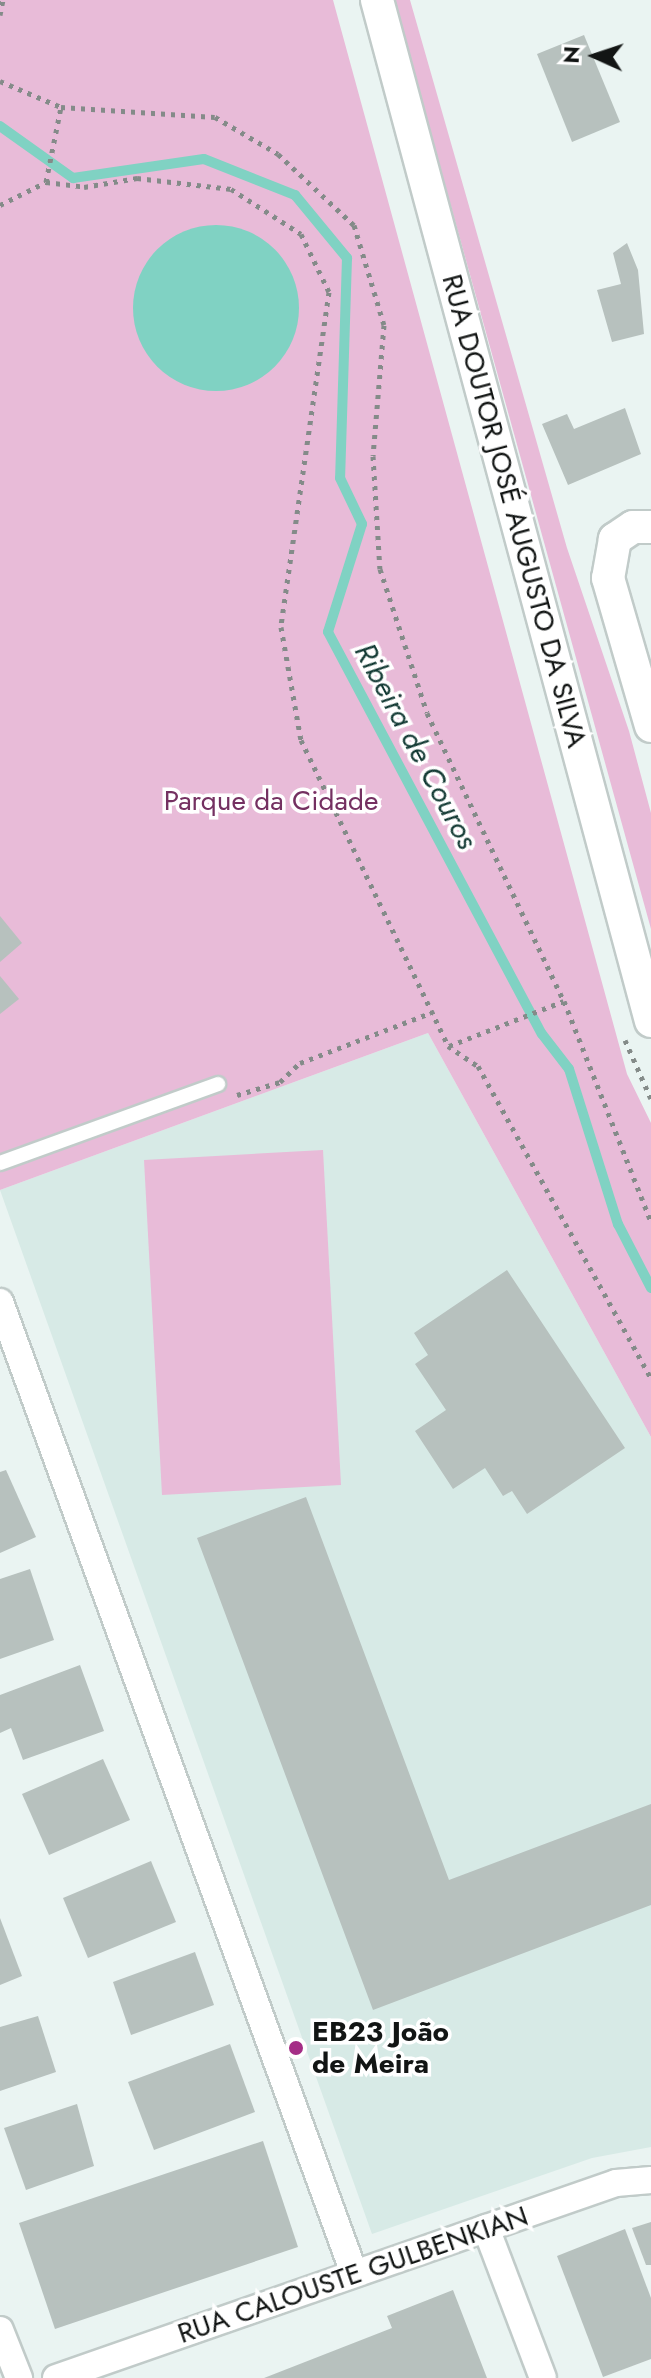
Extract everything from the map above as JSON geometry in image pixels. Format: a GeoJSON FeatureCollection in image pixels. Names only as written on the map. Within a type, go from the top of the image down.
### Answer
{"type":"FeatureCollection","features":[{"type":"Feature","properties":{"kind":"street","name":"RUA DOUTOR JOSÉ AUGUSTO DA SILVA"},"geometry":{"type":"LineString","coordinates":[[377,0],[651,1021]]}},
{"type":"Feature","properties":{"kind":"street"},"geometry":{"type":"LineString","coordinates":[[651,527],[633,527],[615,539],[608,578],[651,726]]}},
{"type":"Feature","properties":{"kind":"street"},"geometry":{"type":"LineString","coordinates":[[0,1302],[354,2273]]}},
{"type":"Feature","properties":{"kind":"street","name":"RUA CALOUSTE GULBENKIAN"},"geometry":{"type":"LineString","coordinates":[[56,2378],[616,2183],[651,2180]]}},
{"type":"Feature","properties":{"kind":"street"},"geometry":{"type":"LineString","coordinates":[[486,2228],[543,2378]]}},
{"type":"Feature","properties":{"kind":"street"},"geometry":{"type":"LineString","coordinates":[[0,2330],[19,2378]]}},
{"type":"Feature","properties":{"kind":"lane"},"geometry":{"type":"LineString","coordinates":[[0,1163],[218,1084]]}},
{"type":"Feature","properties":{"kind":"path"},"geometry":{"type":"LineString","coordinates":[[0,15],[3,0]]}},
{"type":"Feature","properties":{"kind":"path"},"geometry":{"type":"LineString","coordinates":[[0,81],[61,107],[215,117],[278,154],[354,225],[384,325],[373,456],[380,569],[427,713],[564,1001],[651,1222]]}},
{"type":"Feature","properties":{"kind":"path"},"geometry":{"type":"LineString","coordinates":[[46,182],[61,107]]}},
{"type":"Feature","properties":{"kind":"path"},"geometry":{"type":"LineString","coordinates":[[0,205],[46,182],[84,187],[137,178],[231,189],[301,234],[329,292],[281,627],[301,740],[448,1046],[478,1066],[651,1378]]}},
{"type":"Feature","properties":{"kind":"path"},"geometry":{"type":"LineString","coordinates":[[448,1046],[564,1001]]}},
{"type":"Feature","properties":{"kind":"path"},"geometry":{"type":"LineString","coordinates":[[228,1098],[280,1082],[300,1063],[433,1012]]}},
{"type":"Feature","properties":{"kind":"shaded area"},"geometry":{"type":"Polygon","coordinates":[[[216,225],[248,231],[275,249],[293,276],[299,308],[293,340],[275,367],[248,385],[216,391],[184,385],[157,367],[139,340],[133,308],[139,276],[157,249],[184,231],[216,225]]]}},
{"type":"Feature","properties":{"kind":"shaded area"},"geometry":{"type":"Polygon","coordinates":[[[428,1033],[651,1437],[651,2147],[592,2158],[372,2234],[0,1190],[428,1033]]]}},
{"type":"Feature","properties":{"kind":"green space","name":"Parque da Cidade"},"geometry":{"type":"Polygon","coordinates":[[[0,0],[333,0],[627,1074],[651,1123],[651,1437],[428,1033],[0,1190],[0,0]]]}},
{"type":"Feature","properties":{"kind":"green space"},"geometry":{"type":"Polygon","coordinates":[[[394,0],[410,0],[567,548],[629,731],[651,813],[651,929],[394,0]]]}},
{"type":"Feature","properties":{"kind":"green space"},"geometry":{"type":"Polygon","coordinates":[[[323,1150],[341,1485],[162,1495],[144,1160],[323,1150]]]}},
{"type":"Feature","properties":{"kind":"building"},"geometry":{"type":"Polygon","coordinates":[[[584,35],[620,122],[572,142],[537,54],[584,35]]]}},
{"type":"Feature","properties":{"kind":"building"},"geometry":{"type":"Polygon","coordinates":[[[627,243],[638,270],[644,334],[612,342],[597,290],[621,284],[613,253],[627,243]]]}},
{"type":"Feature","properties":{"kind":"building"},"geometry":{"type":"Polygon","coordinates":[[[625,408],[641,454],[568,485],[542,424],[567,414],[574,429],[625,408]]]}},
{"type":"Feature","properties":{"kind":"building"},"geometry":{"type":"Polygon","coordinates":[[[0,916],[22,943],[0,962],[0,916]]]}},
{"type":"Feature","properties":{"kind":"building"},"geometry":{"type":"Polygon","coordinates":[[[0,976],[19,999],[0,1014],[0,976]]]}},
{"type":"Feature","properties":{"kind":"building"},"geometry":{"type":"Polygon","coordinates":[[[507,1270],[625,1448],[527,1514],[512,1491],[503,1496],[485,1468],[453,1489],[415,1431],[446,1410],[415,1364],[428,1355],[414,1333],[507,1270]]]}},
{"type":"Feature","properties":{"kind":"building"},"geometry":{"type":"Polygon","coordinates":[[[6,1470],[36,1537],[0,1553],[0,1472],[6,1470]]]}},
{"type":"Feature","properties":{"kind":"building"},"geometry":{"type":"Polygon","coordinates":[[[306,1497],[449,1880],[651,1804],[651,1905],[373,2010],[197,1538],[306,1497]]]}},
{"type":"Feature","properties":{"kind":"building"},"geometry":{"type":"Polygon","coordinates":[[[30,1569],[54,1640],[0,1659],[0,1579],[30,1569]]]}},
{"type":"Feature","properties":{"kind":"building"},"geometry":{"type":"Polygon","coordinates":[[[80,1665],[104,1731],[23,1760],[11,1728],[0,1733],[0,1695],[80,1665]]]}},
{"type":"Feature","properties":{"kind":"building"},"geometry":{"type":"Polygon","coordinates":[[[103,1759],[130,1820],[49,1855],[22,1794],[103,1759]]]}},
{"type":"Feature","properties":{"kind":"building"},"geometry":{"type":"Polygon","coordinates":[[[151,1861],[176,1922],[88,1958],[63,1898],[151,1861]]]}},
{"type":"Feature","properties":{"kind":"building"},"geometry":{"type":"Polygon","coordinates":[[[0,1918],[22,1976],[0,1985],[0,1918]]]}},
{"type":"Feature","properties":{"kind":"building"},"geometry":{"type":"Polygon","coordinates":[[[195,1952],[214,2005],[131,2035],[113,1982],[195,1952]]]}},
{"type":"Feature","properties":{"kind":"building"},"geometry":{"type":"Polygon","coordinates":[[[38,2016],[56,2072],[0,2091],[0,2027],[38,2016]]]}},
{"type":"Feature","properties":{"kind":"building"},"geometry":{"type":"Polygon","coordinates":[[[230,2044],[255,2112],[154,2150],[128,2082],[230,2044]]]}},
{"type":"Feature","properties":{"kind":"building"},"geometry":{"type":"Polygon","coordinates":[[[77,2104],[94,2166],[26,2190],[4,2128],[77,2104]]]}},
{"type":"Feature","properties":{"kind":"building"},"geometry":{"type":"Polygon","coordinates":[[[263,2141],[298,2247],[55,2329],[19,2223],[263,2141]]]}},
{"type":"Feature","properties":{"kind":"building"},"geometry":{"type":"Polygon","coordinates":[[[651,2222],[651,2265],[646,2265],[632,2228],[651,2222]]]}},
{"type":"Feature","properties":{"kind":"building"},"geometry":{"type":"Polygon","coordinates":[[[625,2229],[651,2298],[651,2359],[603,2377],[557,2256],[625,2229]]]}},
{"type":"Feature","properties":{"kind":"building"},"geometry":{"type":"Polygon","coordinates":[[[453,2290],[487,2378],[264,2378],[392,2328],[387,2316],[453,2290]]]}},
{"type":"Feature","properties":{"kind":"waterway","name":"Ribeira de Couros"},"geometry":{"type":"LineString","coordinates":[[0,126],[73,178],[204,159],[295,195],[347,258],[340,478],[362,524],[328,632],[542,1034],[569,1069],[618,1224],[651,1288]]}},
{"type":"Feature","properties":{"kind":"place","name":"EB23 João de Meira"},"geometry":{"type":"Point","coordinates":[296,2048]}}]}
